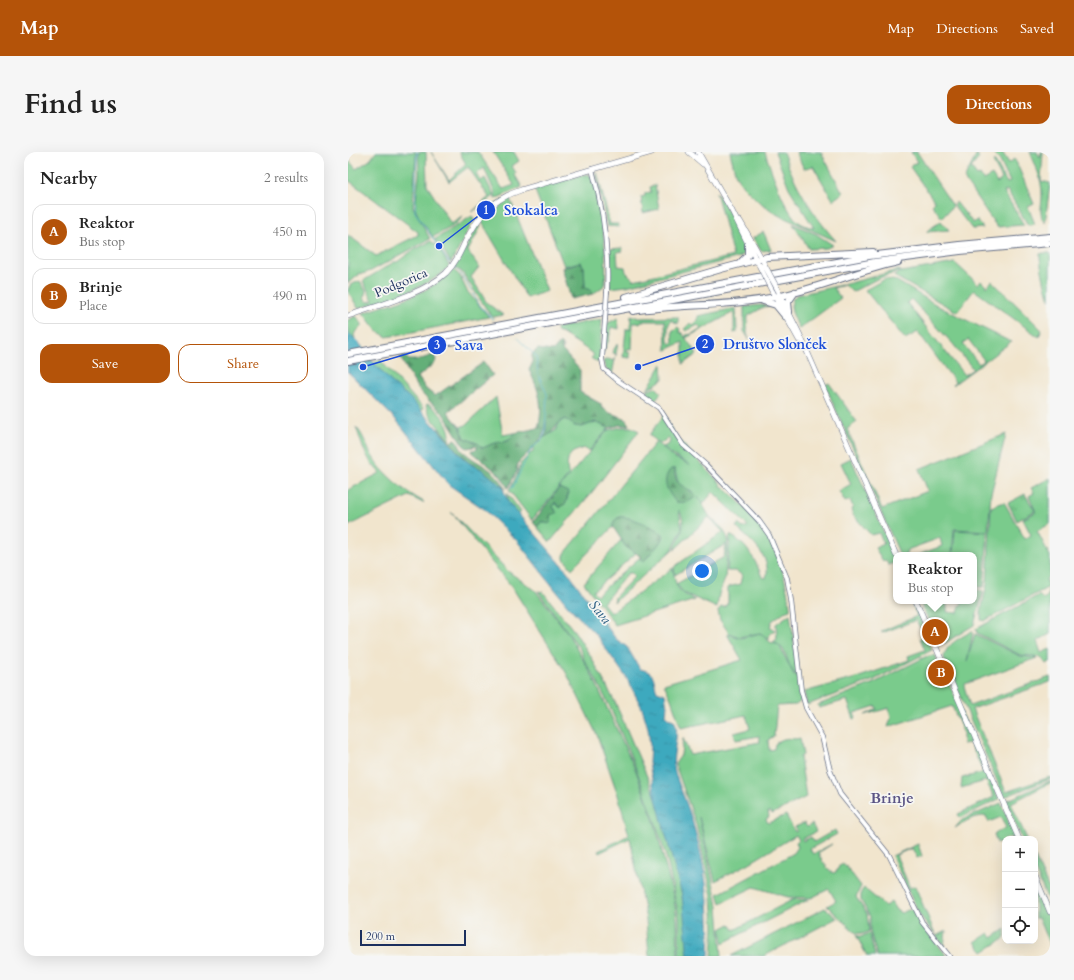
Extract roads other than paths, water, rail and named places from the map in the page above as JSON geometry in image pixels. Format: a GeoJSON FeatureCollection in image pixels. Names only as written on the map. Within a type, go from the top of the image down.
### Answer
{"type":"FeatureCollection","features":[{"type":"Feature","properties":{"kind":"highway"},"geometry":{"type":"LineString","coordinates":[[348,354],[902,251],[1019,238],[1050,237]]}},
{"type":"Feature","properties":{"kind":"highway"},"geometry":{"type":"LineString","coordinates":[[348,361],[844,267],[913,256],[1050,243]]}},
{"type":"Feature","properties":{"kind":"highway"},"geometry":{"type":"LineString","coordinates":[[739,263],[748,255],[748,244]]}},
{"type":"Feature","properties":{"kind":"highway"},"geometry":{"type":"LineString","coordinates":[[598,307],[604,303],[645,293],[739,263],[760,262],[787,255],[896,250],[902,251]]}},
{"type":"Feature","properties":{"kind":"highway"},"geometry":{"type":"LineString","coordinates":[[612,311],[622,312],[756,300],[777,294],[795,292],[868,269],[903,261],[913,256]]}},
{"type":"Feature","properties":{"kind":"highway"},"geometry":{"type":"LineString","coordinates":[[787,314],[788,302],[795,292]]}},
{"type":"Feature","properties":{"kind":"highway"},"geometry":{"type":"LineString","coordinates":[[756,300],[773,303],[787,314]]}},
{"type":"Feature","properties":{"kind":"main road","name":"Podgorica"},"geometry":{"type":"LineString","coordinates":[[348,316],[428,286],[450,269],[478,219],[486,209],[498,200],[522,190],[652,152]]}},
{"type":"Feature","properties":{"kind":"main road"},"geometry":{"type":"LineString","coordinates":[[689,152],[706,167]]}},
{"type":"Feature","properties":{"kind":"main road"},"geometry":{"type":"LineString","coordinates":[[700,154],[787,314],[895,552]]}},
{"type":"Feature","properties":{"kind":"main road"},"geometry":{"type":"LineString","coordinates":[[732,211],[749,235],[760,262]]}},
{"type":"Feature","properties":{"kind":"main road"},"geometry":{"type":"LineString","coordinates":[[917,604],[1018,836]]}},
{"type":"Feature","properties":{"kind":"main road"},"geometry":{"type":"LineString","coordinates":[[1038,883],[1050,912]]}},
{"type":"Feature","properties":{"kind":"street"},"geometry":{"type":"LineString","coordinates":[[591,170],[604,219],[607,240],[607,292],[602,360],[604,369],[617,380],[659,408],[683,445],[759,521],[770,534],[787,578],[791,600],[801,690],[806,708],[822,736],[835,783],[840,794],[889,855],[922,922],[949,956]]}},
{"type":"Feature","properties":{"kind":"water","name":"Sava"},"geometry":{"type":"Polygon","coordinates":[[[348,332],[360,344],[374,363],[393,384],[409,397],[464,459],[481,469],[502,486],[508,502],[567,571],[616,639],[627,647],[640,669],[652,674],[657,691],[665,694],[667,706],[666,715],[668,718],[674,720],[677,730],[673,762],[674,768],[692,820],[704,871],[709,920],[709,956],[688,956],[682,895],[655,795],[649,763],[650,745],[648,728],[642,708],[626,677],[596,635],[568,606],[518,542],[484,509],[449,485],[397,421],[348,372],[348,332]]]}},
{"type":"Feature","properties":{"kind":"waterway"},"geometry":{"type":"LineString","coordinates":[[417,152],[415,212],[450,264]]}},
{"type":"Feature","properties":{"kind":"waterway"},"geometry":{"type":"LineString","coordinates":[[454,267],[461,274],[479,304],[493,320]]}},
{"type":"Feature","properties":{"kind":"waterway"},"geometry":{"type":"LineString","coordinates":[[510,489],[513,487],[532,448],[541,441],[545,433],[547,394],[538,374],[536,356],[517,338]]}},
{"type":"Feature","properties":{"kind":"place","name":"Stokalca"},"geometry":{"type":"Point","coordinates":[439,246]}},
{"type":"Feature","properties":{"kind":"place","name":"Sava"},"geometry":{"type":"Point","coordinates":[363,367]}},
{"type":"Feature","properties":{"kind":"place","name":"Društvo Slonček"},"geometry":{"type":"Point","coordinates":[638,367]}},
{"type":"Feature","properties":{"kind":"place","name":"Reaktor"},"geometry":{"type":"Point","coordinates":[935,632]}},
{"type":"Feature","properties":{"kind":"place","name":"Brinje"},"geometry":{"type":"Point","coordinates":[941,673]}},
{"type":"Feature","properties":{"kind":"district","name":"Brinje"},"geometry":{"type":"Point","coordinates":[892,798]}}]}
